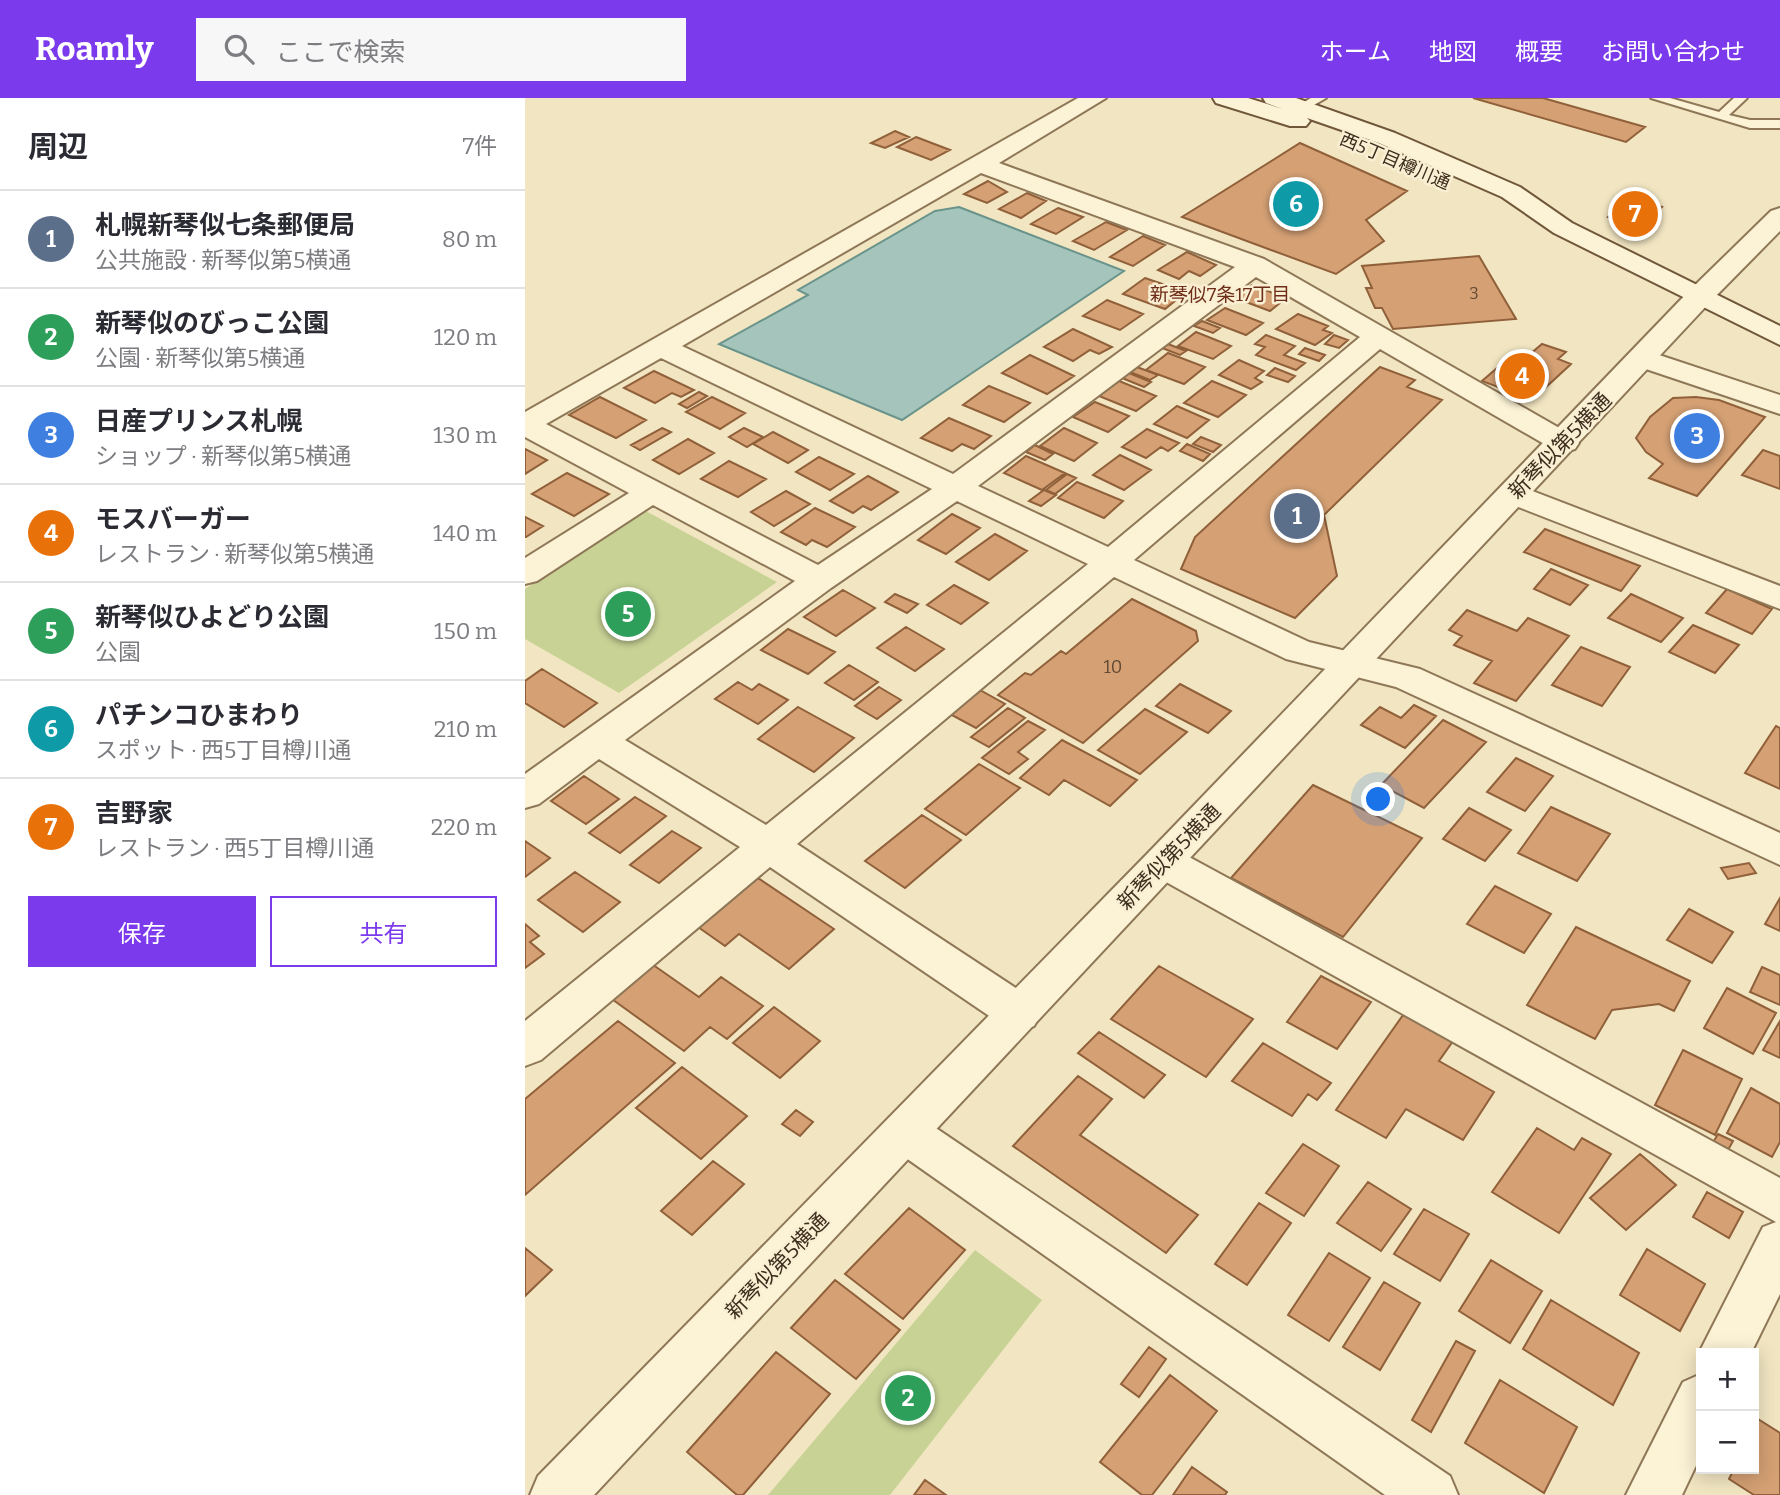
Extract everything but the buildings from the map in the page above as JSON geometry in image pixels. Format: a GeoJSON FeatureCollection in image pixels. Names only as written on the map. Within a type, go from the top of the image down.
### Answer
{"type":"FeatureCollection","features":[{"type":"Feature","properties":{"kind":"street"},"geometry":{"type":"LineString","coordinates":[[525,425],[1095,98]]}},
{"type":"Feature","properties":{"kind":"street","name":"西5丁目樽川通"},"geometry":{"type":"LineString","coordinates":[[1224,98],[1307,124],[1404,163],[1486,202],[1563,228],[1780,337]]}},
{"type":"Feature","properties":{"kind":"street","name":"西5丁目樽川通"},"geometry":{"type":"LineString","coordinates":[[1274,98],[1312,102],[1511,192],[1563,228]]}},
{"type":"Feature","properties":{"kind":"street"},"geometry":{"type":"LineString","coordinates":[[979,164],[1255,265],[1564,443]]}},
{"type":"Feature","properties":{"kind":"street","name":"新琴似第5横通"},"geometry":{"type":"LineString","coordinates":[[557,1495],[1564,443],[1700,296],[1780,216]]}},
{"type":"Feature","properties":{"kind":"street"},"geometry":{"type":"LineString","coordinates":[[525,794],[819,580],[955,488],[1255,265]]}},
{"type":"Feature","properties":{"kind":"street"},"geometry":{"type":"LineString","coordinates":[[525,1047],[1111,562],[1378,336]]}},
{"type":"Feature","properties":{"kind":"street"},"geometry":{"type":"LineString","coordinates":[[661,347],[1298,651],[1407,678],[1780,850]]}},
{"type":"Feature","properties":{"kind":"street"},"geometry":{"type":"LineString","coordinates":[[1644,359],[1780,405]]}},
{"type":"Feature","properties":{"kind":"street"},"geometry":{"type":"LineString","coordinates":[[525,425],[819,580]]}},
{"type":"Feature","properties":{"kind":"street"},"geometry":{"type":"LineString","coordinates":[[525,573],[654,491]]}},
{"type":"Feature","properties":{"kind":"street"},"geometry":{"type":"LineString","coordinates":[[1514,495],[1780,598]]}},
{"type":"Feature","properties":{"kind":"street"},"geometry":{"type":"LineString","coordinates":[[597,740],[768,845],[1019,1013]]}},
{"type":"Feature","properties":{"kind":"street"},"geometry":{"type":"LineString","coordinates":[[1164,862],[1780,1202]]}},
{"type":"Feature","properties":{"kind":"street"},"geometry":{"type":"LineString","coordinates":[[905,1132],[1431,1495]]}},
{"type":"Feature","properties":{"kind":"street"},"geometry":{"type":"LineString","coordinates":[[1728,1348],[1780,1243]]}},
{"type":"Feature","properties":{"kind":"street"},"geometry":{"type":"LineString","coordinates":[[1653,1495],[1696,1410]]}},
{"type":"Feature","properties":{"kind":"lane"},"geometry":{"type":"LineString","coordinates":[[1657,98],[1750,124],[1780,124]]}},
{"type":"Feature","properties":{"kind":"lane"},"geometry":{"type":"LineString","coordinates":[[1721,116],[1741,98]]}},
{"type":"Feature","properties":{"kind":"green space"},"geometry":{"type":"Polygon","coordinates":[[[644,510],[777,582],[619,693],[525,639],[525,589],[644,510]]]}},
{"type":"Feature","properties":{"kind":"green space"},"geometry":{"type":"Polygon","coordinates":[[[975,1250],[1042,1300],[890,1495],[768,1495],[975,1250]]]}},
{"type":"Feature","properties":{"kind":"water"},"geometry":{"type":"Polygon","coordinates":[[[959,207],[1124,271],[902,420],[719,344],[808,295],[798,290],[935,211],[959,207]]]}},
{"type":"Feature","properties":{"kind":"place","name":"パチンコひまわり"},"geometry":{"type":"Point","coordinates":[1296,204]}},
{"type":"Feature","properties":{"kind":"place","name":"吉野家"},"geometry":{"type":"Point","coordinates":[1635,214]}},
{"type":"Feature","properties":{"kind":"place","name":"モスバーガー"},"geometry":{"type":"Point","coordinates":[1522,376]}},
{"type":"Feature","properties":{"kind":"place","name":"日産プリンス札幌"},"geometry":{"type":"Point","coordinates":[1697,436]}},
{"type":"Feature","properties":{"kind":"place","name":"札幌新琴似七条郵便局"},"geometry":{"type":"Point","coordinates":[1297,516]}},
{"type":"Feature","properties":{"kind":"place","name":"新琴似ひよどり公園"},"geometry":{"type":"Point","coordinates":[628,614]}},
{"type":"Feature","properties":{"kind":"place","name":"新琴似のびっこ公園"},"geometry":{"type":"Point","coordinates":[908,1398]}},
{"type":"Feature","properties":{"kind":"district","name":"新琴似7条17丁目"},"geometry":{"type":"Point","coordinates":[1220,294]}}]}
